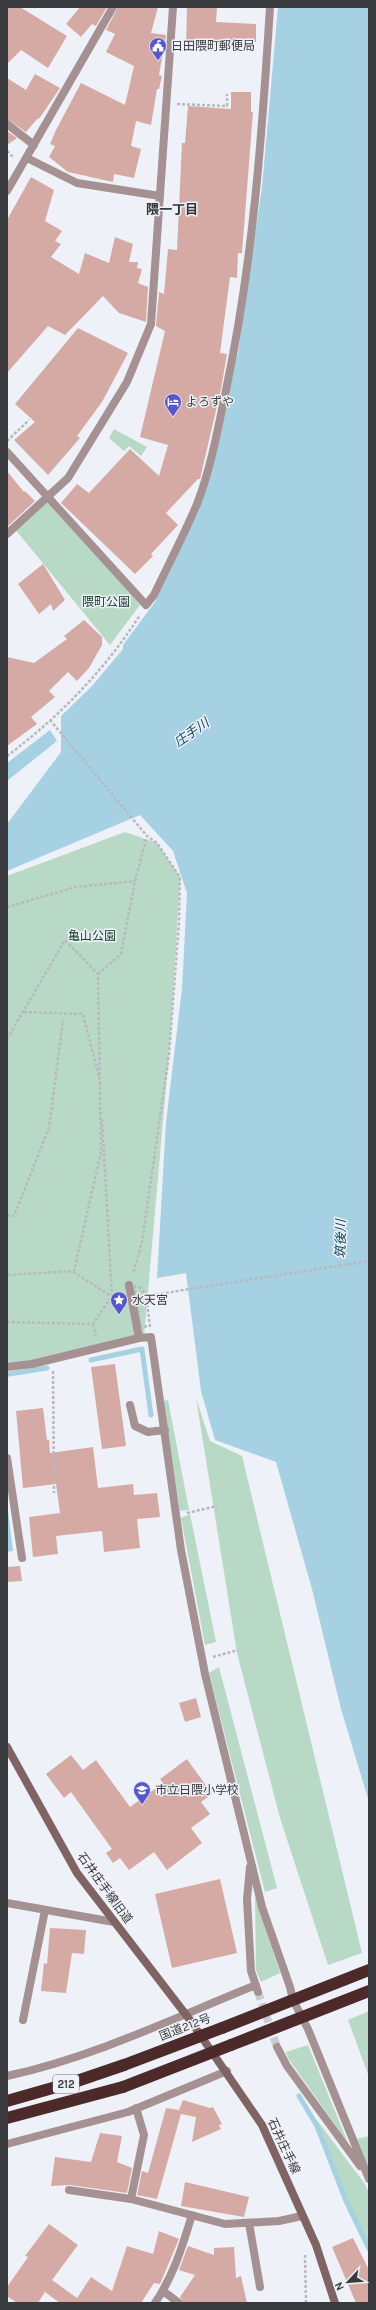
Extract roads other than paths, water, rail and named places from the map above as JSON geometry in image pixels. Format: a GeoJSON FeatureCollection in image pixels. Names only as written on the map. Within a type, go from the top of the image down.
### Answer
{"type":"FeatureCollection","features":[{"type":"Feature","properties":{"kind":"highway","name":"国道212号"},"geometry":{"type":"LineString","coordinates":[[7,2100],[77,2081],[124,2065],[369,1970]]}},
{"type":"Feature","properties":{"kind":"highway","name":"212"},"geometry":{"type":"LineString","coordinates":[[7,2118],[123,2087],[369,1991]]}},
{"type":"Feature","properties":{"kind":"street"},"geometry":{"type":"LineString","coordinates":[[7,191],[113,7]]}},
{"type":"Feature","properties":{"kind":"street"},"geometry":{"type":"LineString","coordinates":[[7,534],[68,478],[127,382],[151,324],[173,7]]}},
{"type":"Feature","properties":{"kind":"street"},"geometry":{"type":"LineString","coordinates":[[7,452],[146,605],[154,595],[197,504],[212,454],[234,351],[248,269],[261,152],[270,7]]}},
{"type":"Feature","properties":{"kind":"street"},"geometry":{"type":"LineString","coordinates":[[7,124],[34,145]]}},
{"type":"Feature","properties":{"kind":"street"},"geometry":{"type":"LineString","coordinates":[[27,158],[77,183],[160,196]]}},
{"type":"Feature","properties":{"kind":"street"},"geometry":{"type":"LineString","coordinates":[[129,1285],[139,1338]]}},
{"type":"Feature","properties":{"kind":"street"},"geometry":{"type":"LineString","coordinates":[[7,1367],[53,1359],[139,1338],[151,1337],[181,1550],[203,1660],[250,1861],[262,1907],[290,1987],[293,2000],[302,2017],[368,2178]]}},
{"type":"Feature","properties":{"kind":"street"},"geometry":{"type":"LineString","coordinates":[[130,1405],[134,1426],[148,1432],[165,1430]]}},
{"type":"Feature","properties":{"kind":"street"},"geometry":{"type":"LineString","coordinates":[[7,1458],[22,1558]]}},
{"type":"Feature","properties":{"kind":"street","name":"石井庄手線旧道"},"geometry":{"type":"LineString","coordinates":[[7,1747],[77,1873],[185,2014]]}},
{"type":"Feature","properties":{"kind":"street"},"geometry":{"type":"LineString","coordinates":[[7,2076],[85,2054],[153,2029],[185,2014],[257,1989],[251,1971],[248,1906],[250,1861]]}},
{"type":"Feature","properties":{"kind":"street"},"geometry":{"type":"LineString","coordinates":[[7,1903],[114,1922]]}},
{"type":"Feature","properties":{"kind":"street"},"geometry":{"type":"LineString","coordinates":[[23,2020],[45,1910]]}},
{"type":"Feature","properties":{"kind":"street","name":"石井庄手線"},"geometry":{"type":"LineString","coordinates":[[185,2014],[262,2125],[316,2245],[335,2303]]}},
{"type":"Feature","properties":{"kind":"street"},"geometry":{"type":"LineString","coordinates":[[278,2047],[287,2066],[368,2178]]}},
{"type":"Feature","properties":{"kind":"street"},"geometry":{"type":"LineString","coordinates":[[7,2144],[64,2130],[136,2108],[226,2071]]}},
{"type":"Feature","properties":{"kind":"street"},"geometry":{"type":"LineString","coordinates":[[131,2199],[144,2135],[136,2108]]}},
{"type":"Feature","properties":{"kind":"street"},"geometry":{"type":"LineString","coordinates":[[69,2190],[131,2199],[225,2224],[279,2221],[302,2216]]}},
{"type":"Feature","properties":{"kind":"street"},"geometry":{"type":"LineString","coordinates":[[155,2303],[177,2267],[192,2215]]}},
{"type":"Feature","properties":{"kind":"street"},"geometry":{"type":"LineString","coordinates":[[249,2223],[260,2287]]}},
{"type":"Feature","properties":{"kind":"street"},"geometry":{"type":"LineString","coordinates":[[163,2291],[180,2303]]}},
{"type":"Feature","properties":{"kind":"water"},"geometry":{"type":"Polygon","coordinates":[[[278,7],[369,7],[369,1802],[341,1709],[312,1589],[276,1462],[215,1440],[201,1391],[186,1273],[157,1278],[166,1122],[182,989],[187,893],[173,851],[140,815],[7,871],[7,824],[61,752],[61,716],[92,686],[123,649],[123,645],[155,602],[199,510],[238,353],[262,187],[278,7]]]}},
{"type":"Feature","properties":{"kind":"water"},"geometry":{"type":"Polygon","coordinates":[[[50,730],[57,741],[7,781],[7,763],[50,730]]]}},
{"type":"Feature","properties":{"kind":"water"},"geometry":{"type":"Polygon","coordinates":[[[7,1502],[13,1551],[7,1552],[7,1502]]]}},
{"type":"Feature","properties":{"kind":"waterway"},"geometry":{"type":"LineString","coordinates":[[91,1360],[142,1349],[151,1415]]}},
{"type":"Feature","properties":{"kind":"waterway"},"geometry":{"type":"LineString","coordinates":[[9,1374],[47,1368]]}},
{"type":"Feature","properties":{"kind":"waterway"},"geometry":{"type":"LineString","coordinates":[[299,2096],[317,2126],[346,2201],[369,2249]]}},
{"type":"Feature","properties":{"kind":"tunnel"},"geometry":{"type":"LineString","coordinates":[[258,1992],[277,2047]]}},
{"type":"Feature","properties":{"kind":"place","name":"日田隈町郵便局"},"geometry":{"type":"Point","coordinates":[158,61]}},
{"type":"Feature","properties":{"kind":"place","name":"よろずや"},"geometry":{"type":"Point","coordinates":[173,417]}},
{"type":"Feature","properties":{"kind":"place","name":"水天宮"},"geometry":{"type":"Point","coordinates":[119,1315]}},
{"type":"Feature","properties":{"kind":"place","name":"市立日隈小学校"},"geometry":{"type":"Point","coordinates":[142,1805]}},
{"type":"Feature","properties":{"kind":"district","name":"隈一丁目"},"geometry":{"type":"Point","coordinates":[172,209]}},
{"type":"Feature","properties":{"kind":"park label","name":"隈町公園"},"geometry":{"type":"Point","coordinates":[106,602]}},
{"type":"Feature","properties":{"kind":"park label","name":"亀山公園"},"geometry":{"type":"Point","coordinates":[92,936]}},
{"type":"Feature","properties":{"kind":"water label","name":"庄手川"},"geometry":{"type":"Point","coordinates":[191,732]}},
{"type":"Feature","properties":{"kind":"water label","name":"筑後川"},"geometry":{"type":"Point","coordinates":[340,1239]}}]}
